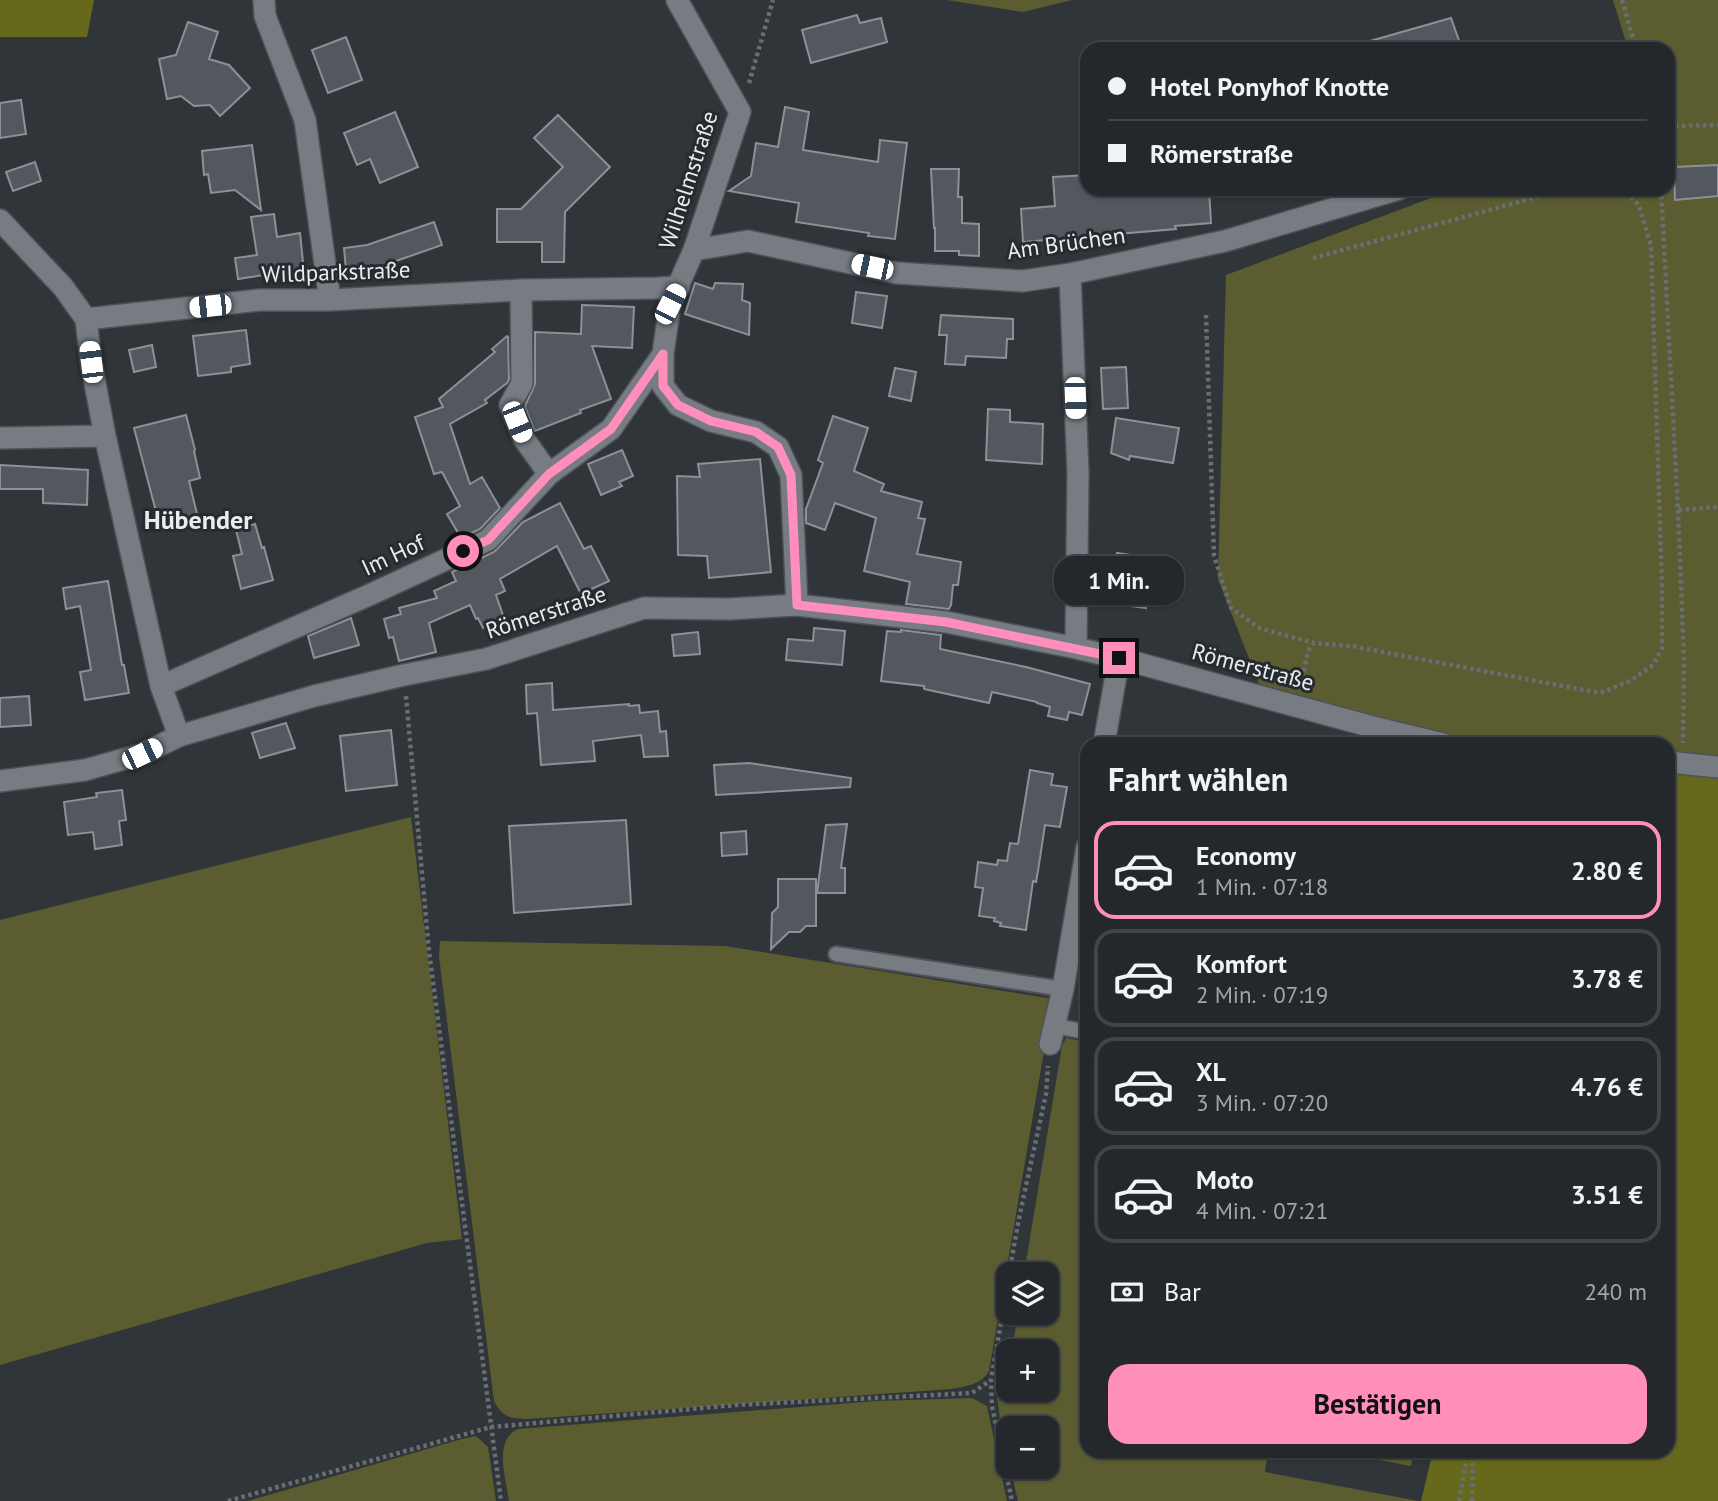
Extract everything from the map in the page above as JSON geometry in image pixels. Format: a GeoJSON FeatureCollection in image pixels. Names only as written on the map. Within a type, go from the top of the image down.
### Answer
{"type":"FeatureCollection","features":[{"type":"Feature","properties":{"kind":"street"},"geometry":{"type":"LineString","coordinates":[[264,0],[265,16],[305,120],[330,300]]}},
{"type":"Feature","properties":{"kind":"street","name":"Wilhelmstraße"},"geometry":{"type":"LineString","coordinates":[[677,0],[740,112],[694,250],[670,304],[663,354],[663,386],[678,405],[711,421],[756,432],[778,447],[791,475],[797,605]]}},
{"type":"Feature","properties":{"kind":"street","name":"Am Brüchen"},"geometry":{"type":"LineString","coordinates":[[694,250],[748,241],[897,273],[1023,281],[1070,274],[1225,241],[1376,196]]}},
{"type":"Feature","properties":{"kind":"street"},"geometry":{"type":"LineString","coordinates":[[0,220],[63,287],[86,319],[105,436],[161,686],[179,736]]}},
{"type":"Feature","properties":{"kind":"street"},"geometry":{"type":"LineString","coordinates":[[1070,274],[1078,473],[1076,648]]}},
{"type":"Feature","properties":{"kind":"street","name":"Wildparkstraße"},"geometry":{"type":"LineString","coordinates":[[86,319],[260,300],[330,300],[521,290],[679,287]]}},
{"type":"Feature","properties":{"kind":"street"},"geometry":{"type":"LineString","coordinates":[[521,290],[522,383],[510,405],[524,439],[549,474]]}},
{"type":"Feature","properties":{"kind":"street","name":"Im Hof"},"geometry":{"type":"LineString","coordinates":[[161,686],[488,540],[549,474],[611,429],[663,354]]}},
{"type":"Feature","properties":{"kind":"street"},"geometry":{"type":"LineString","coordinates":[[0,438],[105,436]]}},
{"type":"Feature","properties":{"kind":"street","name":"Römerstraße"},"geometry":{"type":"LineString","coordinates":[[0,781],[85,770],[142,754],[179,736],[314,696],[486,659],[644,608],[729,609],[797,605],[946,622],[1119,658],[1414,737]]}},
{"type":"Feature","properties":{"kind":"street"},"geometry":{"type":"LineString","coordinates":[[1105,737],[1119,658]]}},
{"type":"Feature","properties":{"kind":"street"},"geometry":{"type":"LineString","coordinates":[[1675,763],[1718,767]]}},
{"type":"Feature","properties":{"kind":"street"},"geometry":{"type":"LineString","coordinates":[[1053,1035],[1080,888]]}},
{"type":"Feature","properties":{"kind":"lane"},"geometry":{"type":"LineString","coordinates":[[836,954],[1063,989]]}},
{"type":"Feature","properties":{"kind":"lane"},"geometry":{"type":"LineString","coordinates":[[1053,1035],[1080,1033]]}},
{"type":"Feature","properties":{"kind":"path"},"geometry":{"type":"LineString","coordinates":[[740,112],[755,68],[772,0]]}},
{"type":"Feature","properties":{"kind":"path"},"geometry":{"type":"LineString","coordinates":[[1622,0],[1634,42]]}},
{"type":"Feature","properties":{"kind":"path"},"geometry":{"type":"LineString","coordinates":[[1675,126],[1718,125]]}},
{"type":"Feature","properties":{"kind":"path"},"geometry":{"type":"LineString","coordinates":[[1313,258],[1541,196]]}},
{"type":"Feature","properties":{"kind":"path"},"geometry":{"type":"LineString","coordinates":[[1206,315],[1214,556],[1231,608],[1259,628],[1314,643],[1351,646],[1600,693],[1630,681],[1653,665],[1662,648],[1651,246],[1639,205],[1630,196]]}},
{"type":"Feature","properties":{"kind":"path"},"geometry":{"type":"LineString","coordinates":[[1661,196],[1684,660],[1675,763]]}},
{"type":"Feature","properties":{"kind":"path"},"geometry":{"type":"LineString","coordinates":[[1678,510],[1718,508]]}},
{"type":"Feature","properties":{"kind":"path"},"geometry":{"type":"LineString","coordinates":[[1297,706],[1308,651],[1314,643]]}},
{"type":"Feature","properties":{"kind":"path"},"geometry":{"type":"LineString","coordinates":[[404,676],[429,951],[501,1501]]}},
{"type":"Feature","properties":{"kind":"path"},"geometry":{"type":"LineString","coordinates":[[1011,1262],[1046,1094],[1053,1035]]}},
{"type":"Feature","properties":{"kind":"path"},"geometry":{"type":"LineString","coordinates":[[1001,1325],[991,1380],[992,1406],[1012,1501]]}},
{"type":"Feature","properties":{"kind":"path"},"geometry":{"type":"LineString","coordinates":[[228,1501],[491,1427],[736,1405],[972,1393],[991,1380]]}},
{"type":"Feature","properties":{"kind":"path"},"geometry":{"type":"LineString","coordinates":[[1459,1501],[1469,1458]]}},
{"type":"Feature","properties":{"kind":"path"},"geometry":{"type":"LineString","coordinates":[[1471,1458],[1472,1501]]}},
{"type":"Feature","properties":{"kind":"green space"},"geometry":{"type":"Polygon","coordinates":[[[947,0],[1072,0],[1023,12],[947,0]]]}},
{"type":"Feature","properties":{"kind":"green space"},"geometry":{"type":"Polygon","coordinates":[[[1613,0],[1718,0],[1718,768],[1675,764],[1675,737],[1426,737],[1266,702],[1218,579],[1226,275],[1436,196],[1675,196],[1675,42],[1626,42],[1613,0]]]}},
{"type":"Feature","properties":{"kind":"green space"},"geometry":{"type":"Polygon","coordinates":[[[411,817],[462,1239],[427,1243],[0,1365],[0,920],[411,817]]]}},
{"type":"Feature","properties":{"kind":"green space"},"geometry":{"type":"Polygon","coordinates":[[[440,941],[725,946],[1053,999],[1008,1262],[996,1262],[997,1325],[986,1376],[973,1384],[951,1389],[528,1419],[504,1414],[494,1401],[439,956],[440,941]]]}},
{"type":"Feature","properties":{"kind":"green space"},"geometry":{"type":"Polygon","coordinates":[[[1066,1038],[1080,1041],[1080,1458],[1267,1458],[1265,1472],[1418,1501],[1018,1501],[1013,1479],[1059,1479],[1059,1416],[1000,1416],[998,1402],[1059,1402],[1059,1339],[1014,1339],[1016,1325],[1059,1325],[1059,1262],[1026,1262],[1062,1046],[1066,1038]]]}},
{"type":"Feature","properties":{"kind":"green space"},"geometry":{"type":"Polygon","coordinates":[[[972,1398],[987,1406],[996,1449],[996,1479],[1002,1479],[1007,1501],[509,1501],[503,1451],[510,1434],[518,1429],[877,1401],[972,1398]]]}},
{"type":"Feature","properties":{"kind":"green space"},"geometry":{"type":"Polygon","coordinates":[[[476,1436],[488,1447],[496,1501],[248,1501],[462,1439],[476,1436]]]}},
{"type":"Feature","properties":{"kind":"green space"},"geometry":{"type":"Polygon","coordinates":[[[1368,1458],[1413,1458],[1411,1466],[1368,1458]]]}},
{"type":"Feature","properties":{"kind":"shaded area"},"geometry":{"type":"Polygon","coordinates":[[[0,0],[94,0],[87,37],[0,37],[0,0]]]}},
{"type":"Feature","properties":{"kind":"shaded area"},"geometry":{"type":"Polygon","coordinates":[[[1675,764],[1718,768],[1718,1501],[1421,1501],[1431,1458],[1675,1458],[1675,764]]]}},
{"type":"Feature","properties":{"kind":"building"},"geometry":{"type":"Polygon","coordinates":[[[857,15],[860,23],[881,18],[887,42],[811,63],[802,30],[857,15]]]}},
{"type":"Feature","properties":{"kind":"building"},"geometry":{"type":"Polygon","coordinates":[[[1451,18],[1460,42],[1367,42],[1451,18]]]}},
{"type":"Feature","properties":{"kind":"building"},"geometry":{"type":"Polygon","coordinates":[[[188,22],[218,32],[209,59],[229,65],[250,88],[220,116],[210,105],[194,106],[181,96],[167,99],[159,59],[176,55],[188,22]]]}},
{"type":"Feature","properties":{"kind":"building"},"geometry":{"type":"Polygon","coordinates":[[[346,37],[362,80],[328,93],[312,50],[346,37]]]}},
{"type":"Feature","properties":{"kind":"building"},"geometry":{"type":"Polygon","coordinates":[[[21,100],[26,134],[0,138],[0,103],[21,100]]]}},
{"type":"Feature","properties":{"kind":"building"},"geometry":{"type":"Polygon","coordinates":[[[785,107],[809,112],[803,150],[878,162],[880,140],[907,143],[895,239],[796,222],[799,203],[729,191],[751,176],[756,143],[778,147],[785,107]]]}},
{"type":"Feature","properties":{"kind":"building"},"geometry":{"type":"Polygon","coordinates":[[[395,112],[418,167],[380,183],[370,159],[357,165],[344,133],[395,112]]]}},
{"type":"Feature","properties":{"kind":"building"},"geometry":{"type":"Polygon","coordinates":[[[558,115],[610,167],[565,212],[564,262],[542,262],[542,242],[497,242],[497,209],[521,209],[563,167],[534,138],[558,115]]]}},
{"type":"Feature","properties":{"kind":"building"},"geometry":{"type":"Polygon","coordinates":[[[252,145],[261,210],[235,190],[211,193],[208,174],[204,175],[202,151],[252,145]]]}},
{"type":"Feature","properties":{"kind":"building"},"geometry":{"type":"Polygon","coordinates":[[[35,162],[41,181],[13,191],[6,172],[35,162]]]}},
{"type":"Feature","properties":{"kind":"building"},"geometry":{"type":"Polygon","coordinates":[[[1718,165],[1718,196],[1675,200],[1675,167],[1718,165]]]}},
{"type":"Feature","properties":{"kind":"building"},"geometry":{"type":"Polygon","coordinates":[[[931,169],[959,169],[958,197],[962,197],[962,223],[979,224],[979,256],[959,255],[959,251],[935,251],[931,169]]]}},
{"type":"Feature","properties":{"kind":"building"},"geometry":{"type":"Polygon","coordinates":[[[1080,175],[1080,196],[1209,196],[1211,223],[1175,226],[1176,229],[1023,242],[1021,209],[1055,206],[1053,177],[1080,175]]]}},
{"type":"Feature","properties":{"kind":"building"},"geometry":{"type":"Polygon","coordinates":[[[274,214],[277,237],[300,233],[304,272],[238,279],[235,258],[257,255],[251,217],[274,214]]]}},
{"type":"Feature","properties":{"kind":"building"},"geometry":{"type":"Polygon","coordinates":[[[434,222],[442,245],[396,261],[398,277],[347,281],[344,248],[367,245],[434,222]]]}},
{"type":"Feature","properties":{"kind":"building"},"geometry":{"type":"Polygon","coordinates":[[[695,283],[713,289],[715,283],[743,284],[742,300],[750,303],[749,335],[685,314],[695,283]]]}},
{"type":"Feature","properties":{"kind":"building"},"geometry":{"type":"Polygon","coordinates":[[[856,292],[887,296],[882,328],[852,323],[856,292]]]}},
{"type":"Feature","properties":{"kind":"building"},"geometry":{"type":"Polygon","coordinates":[[[582,305],[634,307],[632,348],[592,346],[611,399],[535,431],[525,406],[535,384],[535,332],[581,334],[582,305]]]}},
{"type":"Feature","properties":{"kind":"building"},"geometry":{"type":"Polygon","coordinates":[[[941,315],[1013,319],[1013,339],[1007,339],[1006,358],[966,356],[965,365],[945,364],[947,335],[939,335],[941,315]]]}},
{"type":"Feature","properties":{"kind":"building"},"geometry":{"type":"Polygon","coordinates":[[[246,330],[250,364],[231,367],[231,372],[198,376],[193,336],[246,330]]]}},
{"type":"Feature","properties":{"kind":"building"},"geometry":{"type":"Polygon","coordinates":[[[507,336],[509,380],[485,400],[487,403],[450,424],[470,484],[482,477],[500,508],[480,529],[461,538],[447,514],[460,506],[442,472],[434,474],[415,417],[443,407],[439,399],[495,352],[492,349],[507,336]]]}},
{"type":"Feature","properties":{"kind":"building"},"geometry":{"type":"Polygon","coordinates":[[[152,345],[156,367],[134,372],[129,350],[152,345]]]}},
{"type":"Feature","properties":{"kind":"building"},"geometry":{"type":"Polygon","coordinates":[[[1126,367],[1128,408],[1103,409],[1101,368],[1126,367]]]}},
{"type":"Feature","properties":{"kind":"building"},"geometry":{"type":"Polygon","coordinates":[[[895,368],[916,372],[911,401],[889,396],[895,368]]]}},
{"type":"Feature","properties":{"kind":"building"},"geometry":{"type":"Polygon","coordinates":[[[988,409],[1010,410],[1010,422],[1043,424],[1042,464],[986,460],[988,409]]]}},
{"type":"Feature","properties":{"kind":"building"},"geometry":{"type":"Polygon","coordinates":[[[186,415],[200,478],[189,481],[197,514],[159,523],[134,428],[186,415]]]}},
{"type":"Feature","properties":{"kind":"building"},"geometry":{"type":"Polygon","coordinates":[[[833,416],[868,428],[854,471],[884,484],[881,491],[922,502],[918,518],[925,519],[917,554],[961,562],[958,585],[953,585],[949,609],[906,604],[910,582],[864,571],[876,518],[835,503],[825,530],[806,523],[806,509],[823,463],[818,460],[833,416]]]}},
{"type":"Feature","properties":{"kind":"building"},"geometry":{"type":"Polygon","coordinates":[[[1116,418],[1179,428],[1173,463],[1130,456],[1129,460],[1111,453],[1116,418]]]}},
{"type":"Feature","properties":{"kind":"building"},"geometry":{"type":"Polygon","coordinates":[[[622,450],[633,476],[619,482],[622,486],[601,495],[588,464],[622,450]]]}},
{"type":"Feature","properties":{"kind":"building"},"geometry":{"type":"Polygon","coordinates":[[[760,459],[771,572],[709,578],[707,556],[678,555],[677,476],[700,477],[698,464],[760,459]]]}},
{"type":"Feature","properties":{"kind":"building"},"geometry":{"type":"Polygon","coordinates":[[[0,465],[88,470],[87,505],[43,503],[43,489],[0,489],[0,465]]]}},
{"type":"Feature","properties":{"kind":"building"},"geometry":{"type":"Polygon","coordinates":[[[560,503],[584,549],[591,546],[609,581],[581,594],[557,546],[500,579],[505,591],[496,595],[504,618],[483,628],[470,605],[429,623],[436,652],[399,661],[393,637],[389,638],[384,619],[401,614],[399,608],[437,598],[434,591],[456,581],[452,572],[494,552],[523,522],[560,503]]]}},
{"type":"Feature","properties":{"kind":"building"},"geometry":{"type":"Polygon","coordinates":[[[255,524],[273,580],[241,589],[233,556],[242,554],[236,530],[255,524]]]}},
{"type":"Feature","properties":{"kind":"building"},"geometry":{"type":"Polygon","coordinates":[[[1117,553],[1159,559],[1161,603],[1146,604],[1146,608],[1115,604],[1117,553]]]}},
{"type":"Feature","properties":{"kind":"building"},"geometry":{"type":"Polygon","coordinates":[[[108,581],[129,693],[85,700],[80,672],[91,670],[80,606],[66,609],[63,588],[108,581]]]}},
{"type":"Feature","properties":{"kind":"building"},"geometry":{"type":"Polygon","coordinates":[[[351,618],[359,645],[314,658],[308,636],[351,618]]]}},
{"type":"Feature","properties":{"kind":"building"},"geometry":{"type":"Polygon","coordinates":[[[814,628],[845,631],[842,665],[786,660],[788,639],[813,641],[814,628]]]}},
{"type":"Feature","properties":{"kind":"building"},"geometry":{"type":"Polygon","coordinates":[[[887,631],[941,635],[940,649],[1090,684],[1082,715],[1069,712],[1067,720],[1048,716],[1050,707],[992,692],[989,703],[924,689],[924,686],[881,681],[887,631]]]}},
{"type":"Feature","properties":{"kind":"building"},"geometry":{"type":"Polygon","coordinates":[[[698,632],[700,654],[674,656],[672,635],[698,632]]]}},
{"type":"Feature","properties":{"kind":"building"},"geometry":{"type":"Polygon","coordinates":[[[552,683],[553,710],[629,704],[639,705],[640,713],[658,711],[660,732],[666,731],[668,756],[644,757],[641,735],[593,741],[595,761],[541,765],[537,713],[527,714],[526,685],[552,683]]]}},
{"type":"Feature","properties":{"kind":"building"},"geometry":{"type":"Polygon","coordinates":[[[29,696],[31,725],[0,727],[0,698],[29,696]]]}},
{"type":"Feature","properties":{"kind":"building"},"geometry":{"type":"Polygon","coordinates":[[[286,723],[295,748],[260,758],[252,733],[286,723]]]}},
{"type":"Feature","properties":{"kind":"building"},"geometry":{"type":"Polygon","coordinates":[[[391,730],[397,785],[346,791],[340,736],[391,730]]]}},
{"type":"Feature","properties":{"kind":"building"},"geometry":{"type":"Polygon","coordinates":[[[749,763],[851,778],[850,787],[716,795],[714,765],[749,763]]]}},
{"type":"Feature","properties":{"kind":"building"},"geometry":{"type":"Polygon","coordinates":[[[1030,770],[1053,774],[1051,785],[1067,787],[1060,827],[1045,825],[1026,930],[1000,926],[1001,923],[994,921],[995,918],[979,916],[983,888],[975,887],[978,862],[997,865],[998,860],[1007,861],[1010,843],[1018,844],[1030,770]]]}},
{"type":"Feature","properties":{"kind":"building"},"geometry":{"type":"Polygon","coordinates":[[[122,790],[126,820],[119,821],[122,845],[95,849],[93,832],[68,835],[64,802],[97,797],[96,793],[122,790]]]}},
{"type":"Feature","properties":{"kind":"building"},"geometry":{"type":"Polygon","coordinates":[[[626,820],[631,904],[514,913],[509,826],[626,820]]]}},
{"type":"Feature","properties":{"kind":"building"},"geometry":{"type":"Polygon","coordinates":[[[847,824],[841,868],[845,868],[845,893],[817,893],[826,825],[847,824]]]}},
{"type":"Feature","properties":{"kind":"building"},"geometry":{"type":"Polygon","coordinates":[[[746,831],[747,854],[722,856],[721,833],[746,831]]]}},
{"type":"Feature","properties":{"kind":"building"},"geometry":{"type":"Polygon","coordinates":[[[778,879],[816,879],[816,926],[806,926],[800,932],[789,932],[771,949],[772,913],[778,907],[778,879]]]}},
{"type":"Feature","properties":{"kind":"district","name":"Hübender"},"geometry":{"type":"Point","coordinates":[198,520]}},
{"type":"Feature","properties":{"kind":"route"},"geometry":{"type":"LineString","coordinates":[[463,551],[488,540],[549,474],[611,429],[663,354],[663,386],[678,405],[711,421],[756,432],[778,447],[791,475],[797,605],[946,622],[1119,658]]}}]}
